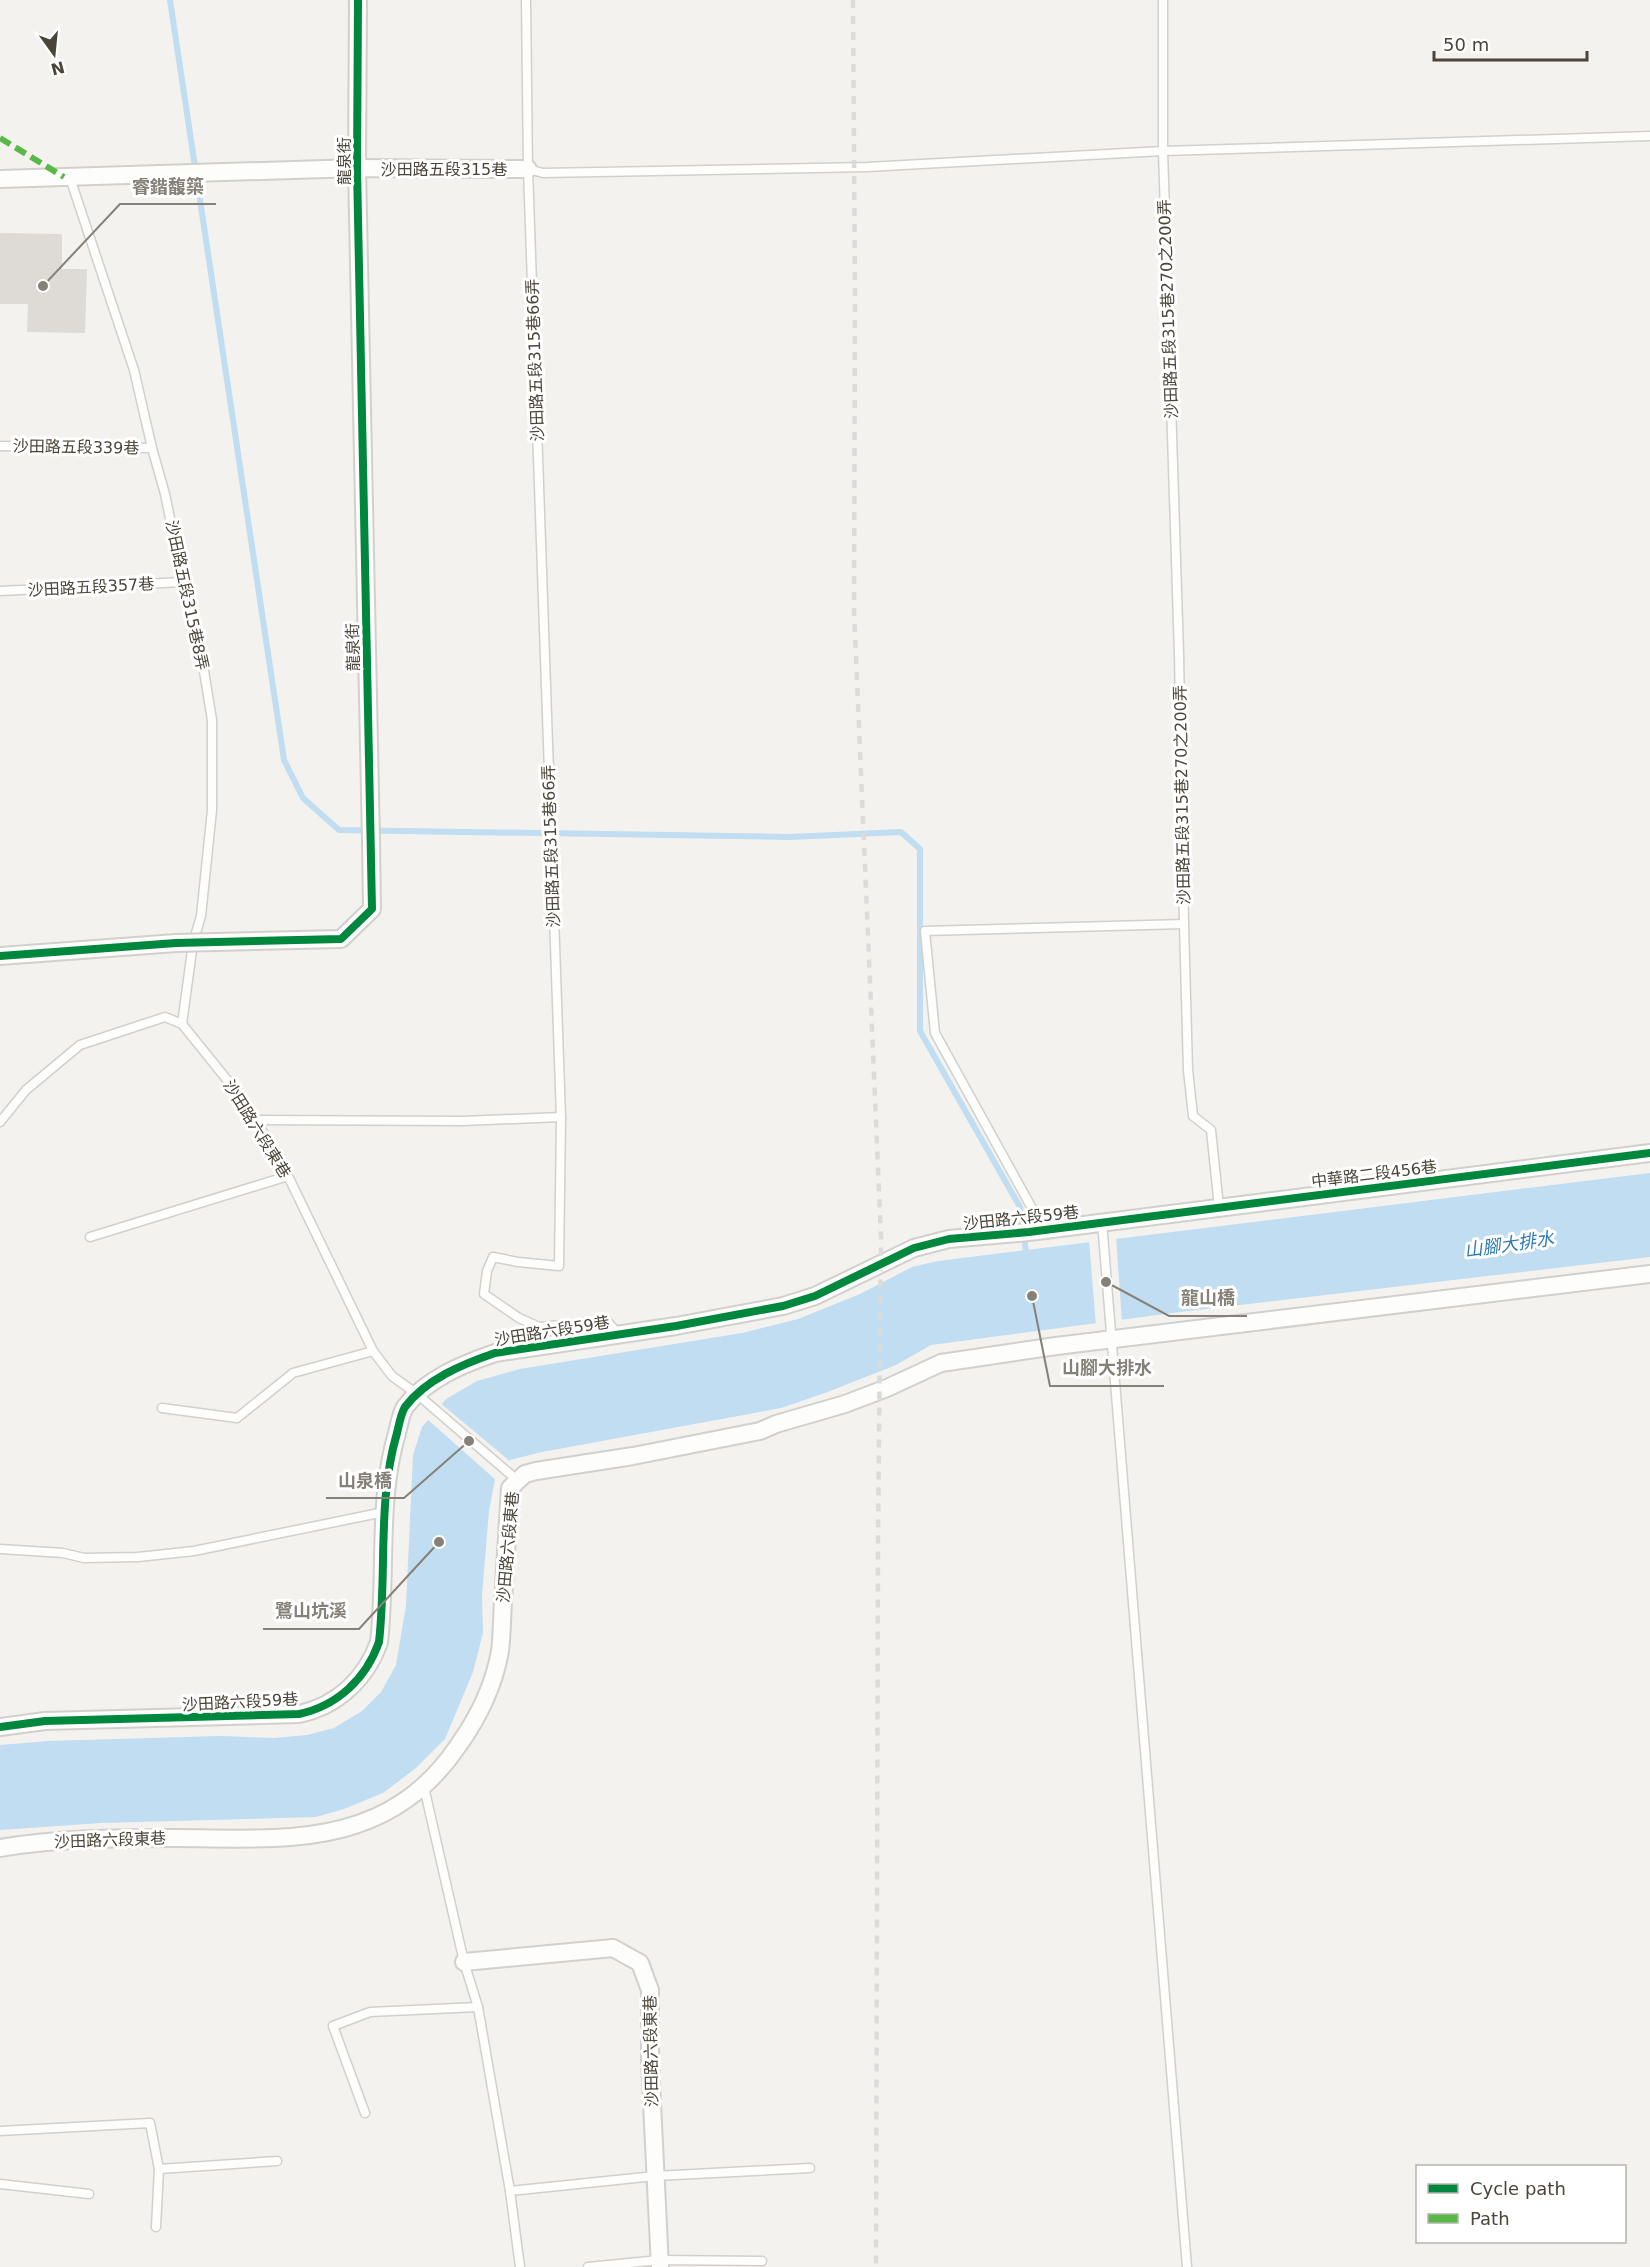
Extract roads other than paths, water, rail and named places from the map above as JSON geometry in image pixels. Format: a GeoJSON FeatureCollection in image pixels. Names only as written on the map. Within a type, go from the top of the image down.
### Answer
{"type":"FeatureCollection","features":[{"type":"Feature","properties":{"kind":"street","name":"龍泉街"},"geometry":{"type":"LineString","coordinates":[[0,956],[176,943],[341,939],[372,909],[357,168],[358,0]]}},
{"type":"Feature","properties":{"kind":"street","name":"沙田路五段315巷"},"geometry":{"type":"LineString","coordinates":[[0,179],[357,168],[528,170]]}},
{"type":"Feature","properties":{"kind":"street","name":"中華路二段456巷"},"geometry":{"type":"LineString","coordinates":[[1102,1222],[1650,1153]]}},
{"type":"Feature","properties":{"kind":"street","name":"沙田路六段59巷"},"geometry":{"type":"LineString","coordinates":[[0,1726],[45,1721],[279,1716],[313,1711],[328,1705],[344,1694],[372,1662],[379,1642],[384,1512],[392,1450],[404,1408],[435,1379],[478,1359],[495,1353],[676,1326],[789,1304],[815,1296],[905,1251],[931,1243],[1102,1222]]}},
{"type":"Feature","properties":{"kind":"street","name":"沙田路六段東巷"},"geometry":{"type":"LineString","coordinates":[[0,1848],[57,1841],[147,1838],[270,1839],[316,1835],[350,1827],[414,1796],[444,1767],[469,1731],[488,1689],[500,1651],[510,1488],[517,1480],[536,1471],[703,1444],[760,1431],[776,1424],[845,1404],[941,1363],[1650,1274]]}},
{"type":"Feature","properties":{"kind":"street","name":"沙田路六段東巷"},"geometry":{"type":"LineString","coordinates":[[464,1962],[613,1948],[640,1963],[650,1990],[650,2062],[660,2264]]}},
{"type":"Feature","properties":{"kind":"lane","name":"沙田路五段315巷66弄"},"geometry":{"type":"LineString","coordinates":[[526,0],[528,170],[561,1117],[559,1266],[493,1257],[487,1270],[484,1294],[519,1318],[539,1328],[607,1321],[619,1335]]}},
{"type":"Feature","properties":{"kind":"lane","name":"沙田路五段315巷270之200弄"},"geometry":{"type":"LineString","coordinates":[[1044,1230],[935,1033],[932,1020],[926,931],[1184,924],[1179,654],[1163,151],[1163,0]]}},
{"type":"Feature","properties":{"kind":"lane"},"geometry":{"type":"LineString","coordinates":[[528,170],[543,173],[867,167],[1163,151],[1650,136]]}},
{"type":"Feature","properties":{"kind":"lane","name":"沙田路五段315巷8弄"},"geometry":{"type":"LineString","coordinates":[[70,178],[134,370],[165,494],[203,664],[212,720],[212,810],[201,916],[193,943],[182,1024]]}},
{"type":"Feature","properties":{"kind":"lane","name":"沙田路五段339巷"},"geometry":{"type":"LineString","coordinates":[[0,446],[152,448]]}},
{"type":"Feature","properties":{"kind":"lane","name":"沙田路五段357巷"},"geometry":{"type":"LineString","coordinates":[[0,591],[183,582]]}},
{"type":"Feature","properties":{"kind":"lane"},"geometry":{"type":"LineString","coordinates":[[1184,924],[1188,1070],[1193,1116],[1211,1130],[1219,1207]]}},
{"type":"Feature","properties":{"kind":"lane"},"geometry":{"type":"LineString","coordinates":[[0,1122],[26,1090],[80,1045],[165,1017],[182,1024]]}},
{"type":"Feature","properties":{"kind":"lane","name":"沙田路六段東巷"},"geometry":{"type":"LineString","coordinates":[[182,1024],[236,1090],[256,1120],[288,1176],[373,1351],[392,1376],[417,1394],[517,1480]]}},
{"type":"Feature","properties":{"kind":"lane"},"geometry":{"type":"LineString","coordinates":[[256,1120],[463,1121],[561,1117]]}},
{"type":"Feature","properties":{"kind":"lane"},"geometry":{"type":"LineString","coordinates":[[90,1237],[288,1176]]}},
{"type":"Feature","properties":{"kind":"lane"},"geometry":{"type":"LineString","coordinates":[[1102,1222],[1187,2267]]}},
{"type":"Feature","properties":{"kind":"lane"},"geometry":{"type":"LineString","coordinates":[[162,1408],[237,1418],[292,1373],[373,1351]]}},
{"type":"Feature","properties":{"kind":"lane"},"geometry":{"type":"LineString","coordinates":[[0,1549],[63,1553],[84,1558],[138,1557],[194,1551],[384,1512]]}},
{"type":"Feature","properties":{"kind":"lane"},"geometry":{"type":"LineString","coordinates":[[424,1787],[464,1962],[478,2007],[510,2191],[520,2267]]}},
{"type":"Feature","properties":{"kind":"lane"},"geometry":{"type":"LineString","coordinates":[[365,2113],[333,2026],[370,2012],[478,2007]]}},
{"type":"Feature","properties":{"kind":"lane"},"geometry":{"type":"LineString","coordinates":[[0,2131],[150,2123],[159,2169],[156,2227]]}},
{"type":"Feature","properties":{"kind":"lane"},"geometry":{"type":"LineString","coordinates":[[159,2169],[277,2161]]}},
{"type":"Feature","properties":{"kind":"lane"},"geometry":{"type":"LineString","coordinates":[[510,2191],[655,2176],[810,2168]]}},
{"type":"Feature","properties":{"kind":"lane"},"geometry":{"type":"LineString","coordinates":[[0,2184],[89,2194]]}},
{"type":"Feature","properties":{"kind":"lane"},"geometry":{"type":"LineString","coordinates":[[588,2267],[762,2261]]}},
{"type":"Feature","properties":{"kind":"water"},"geometry":{"type":"Polygon","coordinates":[[[1650,1173],[1650,1257],[1180,1312],[931,1345],[896,1365],[781,1408],[542,1452],[510,1460],[495,1479],[489,1511],[482,1595],[483,1633],[473,1672],[445,1739],[416,1768],[383,1793],[344,1809],[316,1817],[101,1823],[0,1830],[0,1745],[48,1741],[220,1736],[274,1738],[307,1735],[334,1728],[362,1711],[381,1692],[396,1665],[406,1606],[413,1455],[422,1427],[446,1399],[477,1381],[520,1369],[742,1333],[798,1319],[860,1294],[912,1267],[938,1261],[1650,1173]]]}},
{"type":"Feature","properties":{"kind":"waterway"},"geometry":{"type":"LineString","coordinates":[[170,0],[284,760],[303,798],[339,830],[790,837],[901,832],[920,849],[920,1031],[1020,1207],[1027,1259]]}},
{"type":"Feature","properties":{"kind":"railway"},"geometry":{"type":"LineString","coordinates":[[853,0],[854,611],[881,1237],[876,2267]]}},
{"type":"Feature","properties":{"kind":"place","name":"睿鍇馥築"},"geometry":{"type":"Point","coordinates":[43,286]}},
{"type":"Feature","properties":{"kind":"place","name":"龍山橋"},"geometry":{"type":"Point","coordinates":[1106,1282]}},
{"type":"Feature","properties":{"kind":"place","name":"山腳大排水"},"geometry":{"type":"Point","coordinates":[1032,1296]}},
{"type":"Feature","properties":{"kind":"place","name":"山泉橋"},"geometry":{"type":"Point","coordinates":[469,1441]}},
{"type":"Feature","properties":{"kind":"place","name":"鷺山坑溪"},"geometry":{"type":"Point","coordinates":[439,1542]}}]}
